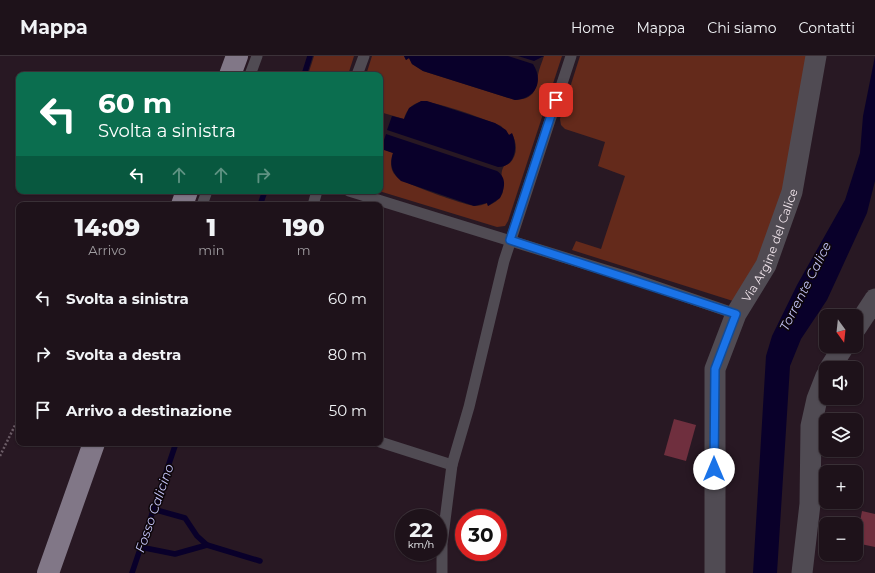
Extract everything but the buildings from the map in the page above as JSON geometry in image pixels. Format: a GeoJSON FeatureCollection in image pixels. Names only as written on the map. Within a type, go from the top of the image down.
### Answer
{"type":"FeatureCollection","features":[{"type":"Feature","properties":{"kind":"main road"},"geometry":{"type":"LineString","coordinates":[[231,72],[237,56]]}},
{"type":"Feature","properties":{"kind":"main road"},"geometry":{"type":"LineString","coordinates":[[48,573],[93,446]]}},
{"type":"Feature","properties":{"kind":"street","name":"Via Argine del Calice"},"geometry":{"type":"LineString","coordinates":[[715,573],[715,369],[736,314],[766,266],[792,192],[816,56]]}},
{"type":"Feature","properties":{"kind":"street"},"geometry":{"type":"LineString","coordinates":[[863,317],[875,299]]}},
{"type":"Feature","properties":{"kind":"street"},"geometry":{"type":"LineString","coordinates":[[802,573],[810,504],[811,426],[819,394]]}},
{"type":"Feature","properties":{"kind":"lane"},"geometry":{"type":"LineString","coordinates":[[251,72],[257,56]]}},
{"type":"Feature","properties":{"kind":"lane"},"geometry":{"type":"LineString","coordinates":[[358,72],[364,56]]}},
{"type":"Feature","properties":{"kind":"lane"},"geometry":{"type":"LineString","coordinates":[[442,573],[442,544],[452,465],[469,407],[510,240],[571,56]]}},
{"type":"Feature","properties":{"kind":"lane"},"geometry":{"type":"LineString","coordinates":[[359,194],[510,240],[736,314]]}},
{"type":"Feature","properties":{"kind":"lane"},"geometry":{"type":"LineString","coordinates":[[383,443],[452,465]]}},
{"type":"Feature","properties":{"kind":"path"},"geometry":{"type":"LineString","coordinates":[[0,456],[16,423]]}},
{"type":"Feature","properties":{"kind":"shaded area"},"geometry":{"type":"Polygon","coordinates":[[[314,56],[354,56],[349,72],[309,72],[314,56]]]}},
{"type":"Feature","properties":{"kind":"shaded area"},"geometry":{"type":"Polygon","coordinates":[[[372,56],[404,56],[406,60],[409,58],[412,64],[423,71],[515,100],[530,96],[535,90],[539,70],[544,56],[562,56],[508,221],[505,226],[497,227],[383,192],[383,149],[393,153],[391,162],[392,171],[396,176],[409,184],[459,202],[475,206],[487,203],[488,206],[501,196],[503,191],[502,171],[504,166],[513,160],[516,148],[512,134],[509,135],[501,126],[447,107],[420,102],[409,108],[404,119],[383,113],[383,72],[367,72],[372,56]]]}},
{"type":"Feature","properties":{"kind":"shaded area"},"geometry":{"type":"Polygon","coordinates":[[[580,56],[813,56],[800,125],[766,251],[733,301],[572,250],[576,241],[601,249],[625,176],[598,166],[605,142],[565,129],[561,125],[560,119],[580,56]]]}},
{"type":"Feature","properties":{"kind":"water"},"geometry":{"type":"Polygon","coordinates":[[[404,56],[508,56],[533,64],[538,77],[538,83],[533,93],[522,99],[515,100],[423,71],[412,64],[409,58],[406,60],[404,56]]]}},
{"type":"Feature","properties":{"kind":"water"},"geometry":{"type":"Polygon","coordinates":[[[518,56],[544,56],[534,61],[518,56]]]}},
{"type":"Feature","properties":{"kind":"water","name":"Torrente Calice"},"geometry":{"type":"Polygon","coordinates":[[[875,56],[875,181],[867,213],[827,300],[821,309],[819,309],[819,312],[801,339],[790,366],[777,573],[753,573],[766,356],[772,336],[797,285],[845,200],[860,153],[863,116],[875,56]]]}},
{"type":"Feature","properties":{"kind":"water"},"geometry":{"type":"Polygon","coordinates":[[[421,101],[427,101],[495,123],[506,130],[509,135],[512,133],[515,149],[512,160],[509,164],[498,167],[387,130],[392,116],[404,119],[409,108],[421,101]]]}},
{"type":"Feature","properties":{"kind":"water"},"geometry":{"type":"Polygon","coordinates":[[[386,134],[497,171],[504,180],[503,191],[500,198],[488,206],[487,203],[474,206],[401,181],[395,175],[391,165],[393,153],[383,150],[383,143],[386,134]]]}},
{"type":"Feature","properties":{"kind":"waterway","name":"Fosso Calicino"},"geometry":{"type":"LineString","coordinates":[[305,72],[310,56]]}},
{"type":"Feature","properties":{"kind":"waterway","name":"Fosso Calicino"},"geometry":{"type":"LineString","coordinates":[[261,202],[264,194]]}},
{"type":"Feature","properties":{"kind":"waterway","name":"Fosso Calicino"},"geometry":{"type":"LineString","coordinates":[[132,573],[175,446]]}},
{"type":"Feature","properties":{"kind":"waterway"},"geometry":{"type":"LineString","coordinates":[[153,509],[185,518],[197,536],[207,545]]}},
{"type":"Feature","properties":{"kind":"waterway"},"geometry":{"type":"LineString","coordinates":[[140,547],[175,554],[207,545],[260,561]]}},
{"type":"Feature","properties":{"kind":"route"},"geometry":{"type":"LineString","coordinates":[[556,100],[510,240],[708,303],[736,314],[715,369],[714,469]]}}]}
